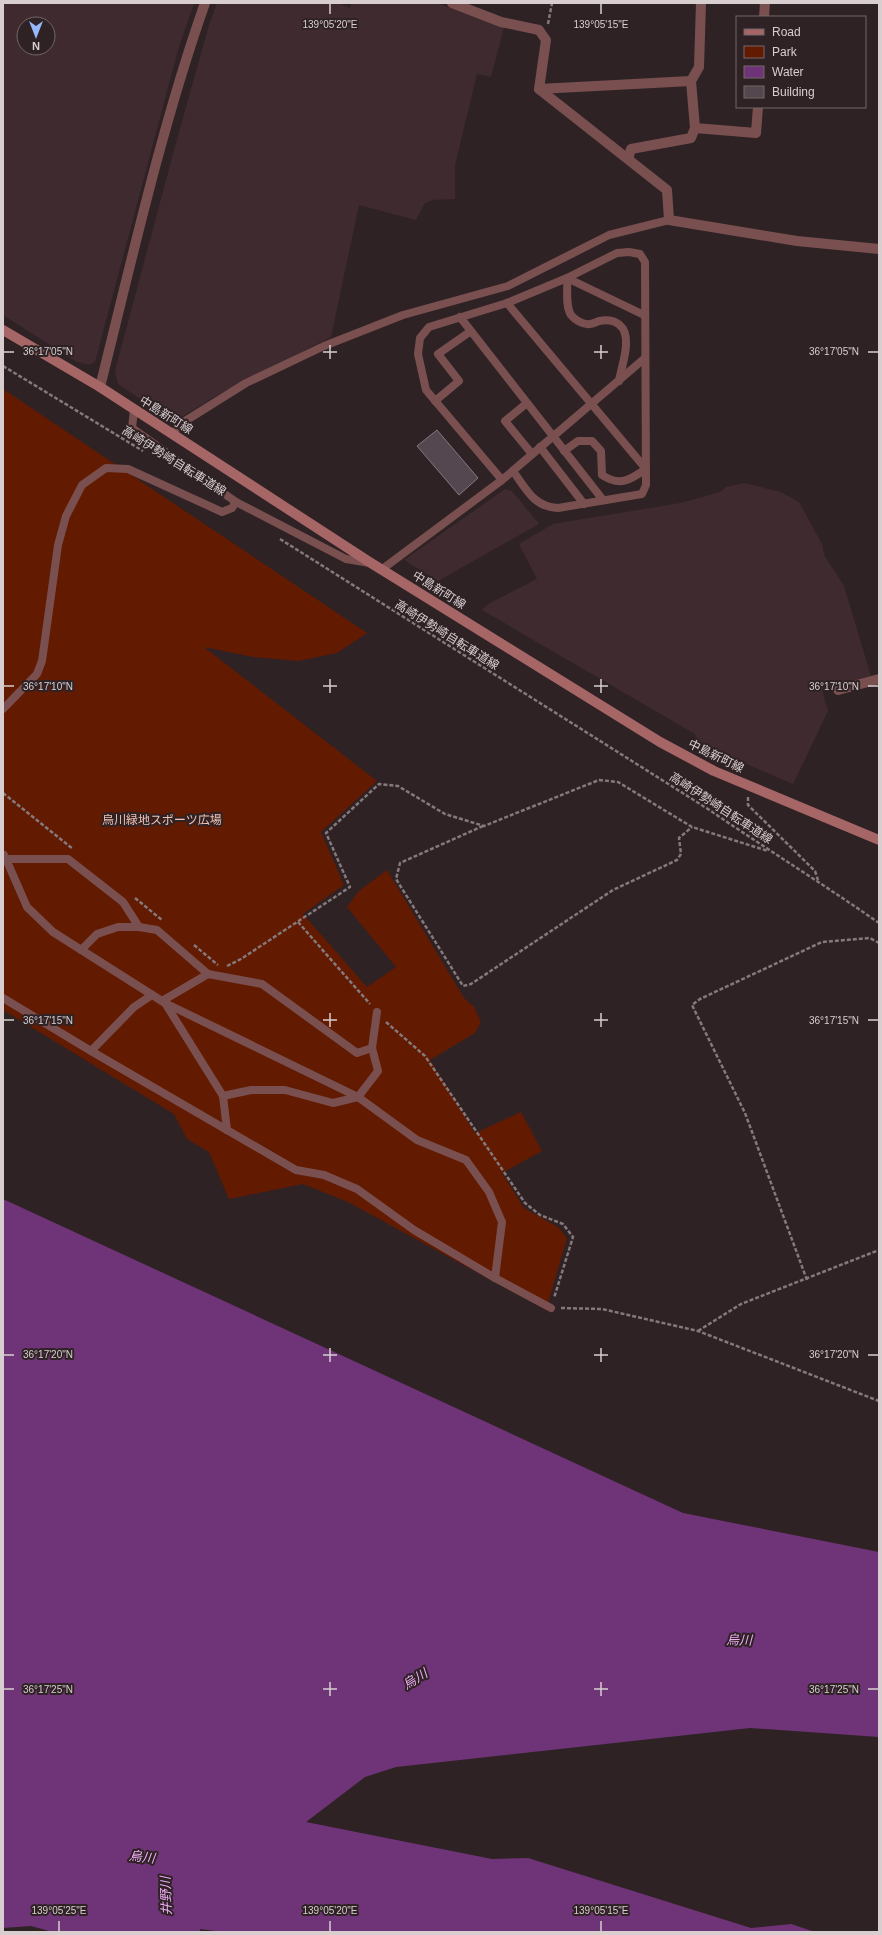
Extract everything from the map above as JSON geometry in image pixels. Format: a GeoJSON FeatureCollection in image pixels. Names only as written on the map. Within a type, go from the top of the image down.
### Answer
{"type":"FeatureCollection","features":[{"type":"Feature","properties":{"kind":"main road","name":"中島新町線"},"geometry":{"type":"LineString","coordinates":[[3,330],[100,387],[381,570],[660,742],[714,771],[879,840]]}},
{"type":"Feature","properties":{"kind":"street"},"geometry":{"type":"LineString","coordinates":[[100,387],[146,199],[189,47],[205,3]]}},
{"type":"Feature","properties":{"kind":"street"},"geometry":{"type":"LineString","coordinates":[[452,3],[500,22],[539,30],[546,40],[539,89]]}},
{"type":"Feature","properties":{"kind":"street"},"geometry":{"type":"LineString","coordinates":[[628,159],[631,149],[691,138],[696,128],[691,81],[699,67],[701,3]]}},
{"type":"Feature","properties":{"kind":"street"},"geometry":{"type":"LineString","coordinates":[[764,16],[765,3]]}},
{"type":"Feature","properties":{"kind":"street"},"geometry":{"type":"LineString","coordinates":[[539,89],[691,81]]}},
{"type":"Feature","properties":{"kind":"street"},"geometry":{"type":"LineString","coordinates":[[539,89],[667,190],[669,220],[797,241],[879,249]]}},
{"type":"Feature","properties":{"kind":"street"},"geometry":{"type":"LineString","coordinates":[[696,128],[756,133],[758,108]]}},
{"type":"Feature","properties":{"kind":"street"},"geometry":{"type":"LineString","coordinates":[[838,690],[879,679]]}},
{"type":"Feature","properties":{"kind":"lane"},"geometry":{"type":"LineString","coordinates":[[172,434],[182,423],[246,383],[324,346],[403,315],[508,286],[609,235],[669,220]]}},
{"type":"Feature","properties":{"kind":"lane"},"geometry":{"type":"LineString","coordinates":[[502,480],[426,390],[418,354],[420,338],[429,327],[507,303],[567,278],[617,253],[629,252],[640,254],[645,262],[644,314],[646,486],[642,494],[558,508],[547,507],[537,502],[513,471]]}},
{"type":"Feature","properties":{"kind":"lane"},"geometry":{"type":"LineString","coordinates":[[567,278],[644,314]]}},
{"type":"Feature","properties":{"kind":"lane"},"geometry":{"type":"LineString","coordinates":[[567,278],[569,308],[571,314],[579,322],[590,324],[612,320],[620,324],[626,333],[626,345],[619,381]]}},
{"type":"Feature","properties":{"kind":"lane"},"geometry":{"type":"LineString","coordinates":[[507,303],[646,469]]}},
{"type":"Feature","properties":{"kind":"lane"},"geometry":{"type":"LineString","coordinates":[[460,317],[603,500]]}},
{"type":"Feature","properties":{"kind":"lane"},"geometry":{"type":"LineString","coordinates":[[435,401],[459,381],[438,354],[470,331]]}},
{"type":"Feature","properties":{"kind":"lane"},"geometry":{"type":"LineString","coordinates":[[381,570],[502,480],[645,358]]}},
{"type":"Feature","properties":{"kind":"lane"},"geometry":{"type":"LineString","coordinates":[[527,403],[505,421],[532,454]]}},
{"type":"Feature","properties":{"kind":"lane"},"geometry":{"type":"LineString","coordinates":[[134,410],[132,428],[236,502],[346,559],[372,564]]}},
{"type":"Feature","properties":{"kind":"lane"},"geometry":{"type":"LineString","coordinates":[[564,451],[578,441],[592,441],[601,451],[602,475],[611,481],[621,482],[633,478],[646,469]]}},
{"type":"Feature","properties":{"kind":"lane"},"geometry":{"type":"LineString","coordinates":[[540,447],[584,504]]}},
{"type":"Feature","properties":{"kind":"lane"},"geometry":{"type":"LineString","coordinates":[[3,709],[37,674],[42,661],[58,545],[66,516],[82,486],[106,468],[115,467],[128,469],[222,512],[232,508],[236,502]]}},
{"type":"Feature","properties":{"kind":"lane"},"geometry":{"type":"LineString","coordinates":[[139,927],[123,902],[68,859],[4,857],[27,907],[53,932],[163,1002],[358,1097],[416,1140],[466,1160],[489,1192],[502,1222],[496,1278]]}},
{"type":"Feature","properties":{"kind":"lane"},"geometry":{"type":"LineString","coordinates":[[81,950],[97,934],[118,927],[139,927],[157,930],[208,974],[262,984],[357,1053],[372,1048]]}},
{"type":"Feature","properties":{"kind":"lane"},"geometry":{"type":"LineString","coordinates":[[163,1002],[208,974]]}},
{"type":"Feature","properties":{"kind":"lane"},"geometry":{"type":"LineString","coordinates":[[91,1051],[134,1006],[152,995]]}},
{"type":"Feature","properties":{"kind":"lane"},"geometry":{"type":"LineString","coordinates":[[3,998],[296,1170],[324,1175],[357,1189],[414,1230],[551,1308]]}},
{"type":"Feature","properties":{"kind":"lane"},"geometry":{"type":"LineString","coordinates":[[163,1002],[223,1096],[227,1130]]}},
{"type":"Feature","properties":{"kind":"lane"},"geometry":{"type":"LineString","coordinates":[[223,1096],[251,1090],[285,1090],[333,1103],[358,1097],[378,1071],[372,1048],[377,1012]]}},
{"type":"Feature","properties":{"kind":"path"},"geometry":{"type":"LineString","coordinates":[[543,35],[548,29],[552,3]]}},
{"type":"Feature","properties":{"kind":"path","name":"高崎伊勢崎自転車道線"},"geometry":{"type":"LineString","coordinates":[[3,366],[144,452]]}},
{"type":"Feature","properties":{"kind":"path","name":"高崎伊勢崎自転車道線"},"geometry":{"type":"LineString","coordinates":[[279,538],[708,809],[770,852],[818,880],[879,923]]}},
{"type":"Feature","properties":{"kind":"path"},"geometry":{"type":"LineString","coordinates":[[692,827],[680,838],[681,854],[677,860],[613,890],[471,984],[463,986],[396,879],[400,863],[484,826],[599,780],[618,782],[692,827],[770,852]]}},
{"type":"Feature","properties":{"kind":"path"},"geometry":{"type":"LineString","coordinates":[[192,944],[222,968],[241,959],[350,887],[326,833],[379,784],[398,786],[445,814],[484,826]]}},
{"type":"Feature","properties":{"kind":"path"},"geometry":{"type":"LineString","coordinates":[[749,786],[748,806],[815,871],[818,880]]}},
{"type":"Feature","properties":{"kind":"path"},"geometry":{"type":"LineString","coordinates":[[3,793],[76,851]]}},
{"type":"Feature","properties":{"kind":"path"},"geometry":{"type":"LineString","coordinates":[[131,895],[168,924]]}},
{"type":"Feature","properties":{"kind":"path"},"geometry":{"type":"LineString","coordinates":[[298,922],[377,1012],[425,1056],[525,1203],[540,1215],[563,1224],[573,1237],[551,1308],[602,1309],[698,1331],[879,1401]]}},
{"type":"Feature","properties":{"kind":"path"},"geometry":{"type":"LineString","coordinates":[[807,1280],[745,1113],[692,1005],[700,999],[822,942],[870,938],[879,943]]}},
{"type":"Feature","properties":{"kind":"path"},"geometry":{"type":"LineString","coordinates":[[698,1331],[741,1304],[807,1280],[879,1250]]}},
{"type":"Feature","properties":{"kind":"shaded area"},"geometry":{"type":"Polygon","coordinates":[[[3,3],[194,3],[178,50],[95,362],[89,365],[75,361],[3,315],[3,3]]]}},
{"type":"Feature","properties":{"kind":"shaded area"},"geometry":{"type":"Polygon","coordinates":[[[217,3],[338,3],[350,8],[352,3],[437,3],[504,27],[491,77],[477,74],[455,165],[455,199],[433,200],[425,203],[416,220],[359,205],[331,337],[223,392],[178,419],[170,419],[118,384],[115,371],[173,154],[209,25],[217,3]]]}},
{"type":"Feature","properties":{"kind":"shaded area"},"geometry":{"type":"Polygon","coordinates":[[[744,483],[781,492],[799,502],[822,544],[824,555],[844,586],[871,676],[822,690],[828,711],[793,784],[697,743],[695,734],[482,610],[490,603],[537,579],[519,544],[553,524],[681,503],[720,492],[726,487],[744,483]]]}},
{"type":"Feature","properties":{"kind":"shaded area"},"geometry":{"type":"Polygon","coordinates":[[[505,489],[512,491],[539,524],[438,581],[404,560],[505,489]]]}},
{"type":"Feature","properties":{"kind":"green space","name":"烏川緑地スポーツ広場"},"geometry":{"type":"Polygon","coordinates":[[[3,389],[367,633],[337,653],[298,661],[253,657],[204,647],[377,781],[321,832],[344,885],[303,914],[367,987],[396,967],[347,907],[359,891],[387,870],[464,998],[474,1007],[481,1022],[475,1033],[430,1060],[475,1133],[521,1112],[542,1151],[502,1173],[524,1208],[558,1227],[567,1238],[546,1310],[348,1202],[303,1184],[229,1199],[209,1152],[187,1139],[174,1114],[3,1010],[3,389]]]}},
{"type":"Feature","properties":{"kind":"water"},"geometry":{"type":"Polygon","coordinates":[[[3,1199],[683,1513],[879,1552],[879,1737],[750,1728],[396,1767],[365,1777],[306,1822],[492,1859],[528,1858],[751,1928],[791,1924],[815,1932],[223,1932],[200,1929],[200,1932],[53,1932],[31,1926],[3,1928],[3,1199]]]}},
{"type":"Feature","properties":{"kind":"building"},"geometry":{"type":"Polygon","coordinates":[[[437,430],[478,478],[459,495],[417,446],[437,430]]]}},
{"type":"Feature","properties":{"kind":"water label","name":"烏川"},"geometry":{"type":"Point","coordinates":[739,1640]}},
{"type":"Feature","properties":{"kind":"water label","name":"烏川"},"geometry":{"type":"Point","coordinates":[415,1679]}},
{"type":"Feature","properties":{"kind":"water label","name":"烏川"},"geometry":{"type":"Point","coordinates":[142,1857]}},
{"type":"Feature","properties":{"kind":"water label","name":"井野川"},"geometry":{"type":"Point","coordinates":[166,1896]}}]}
